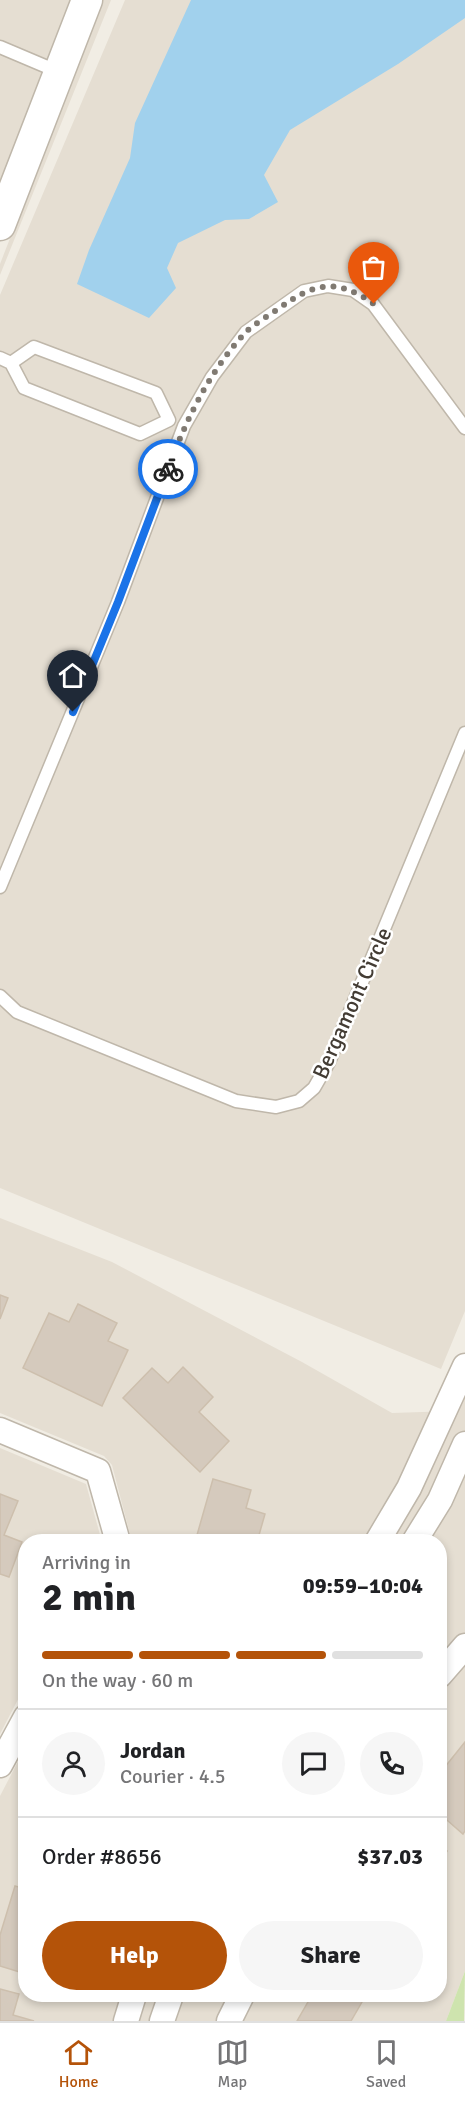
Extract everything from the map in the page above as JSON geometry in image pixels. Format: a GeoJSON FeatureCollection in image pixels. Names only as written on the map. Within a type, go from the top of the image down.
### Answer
{"type":"FeatureCollection","features":[{"type":"Feature","properties":{"kind":"street"},"geometry":{"type":"LineString","coordinates":[[0,225],[87,0]]}},
{"type":"Feature","properties":{"kind":"street"},"geometry":{"type":"LineString","coordinates":[[382,1534],[409,1488],[465,1366]]}},
{"type":"Feature","properties":{"kind":"street"},"geometry":{"type":"LineString","coordinates":[[0,1430],[98,1471],[116,1534]]}},
{"type":"Feature","properties":{"kind":"street"},"geometry":{"type":"LineString","coordinates":[[419,1534],[440,1500],[465,1444]]}},
{"type":"Feature","properties":{"kind":"street"},"geometry":{"type":"LineString","coordinates":[[447,1668],[465,1646]]}},
{"type":"Feature","properties":{"kind":"street"},"geometry":{"type":"LineString","coordinates":[[0,1765],[18,1732]]}},
{"type":"Feature","properties":{"kind":"street"},"geometry":{"type":"LineString","coordinates":[[126,2021],[132,2002]]}},
{"type":"Feature","properties":{"kind":"street"},"geometry":{"type":"LineString","coordinates":[[162,2021],[169,2002]]}},
{"type":"Feature","properties":{"kind":"street"},"geometry":{"type":"LineString","coordinates":[[229,2021],[238,2002]]}},
{"type":"Feature","properties":{"kind":"lane"},"geometry":{"type":"LineString","coordinates":[[0,47],[59,72]]}},
{"type":"Feature","properties":{"kind":"lane"},"geometry":{"type":"LineString","coordinates":[[0,887],[118,602],[184,426],[212,377],[246,332],[304,291],[328,286],[353,290],[374,304],[465,428]]}},
{"type":"Feature","properties":{"kind":"lane"},"geometry":{"type":"LineString","coordinates":[[169,420],[140,434],[24,388],[6,360],[34,347],[156,393],[169,420],[184,426]]}},
{"type":"Feature","properties":{"kind":"lane","name":"Bergamont Circle"},"geometry":{"type":"LineString","coordinates":[[0,996],[17,1012],[236,1101],[276,1107],[299,1101],[314,1088],[329,1062],[465,733]]}},
{"type":"Feature","properties":{"kind":"shaded area"},"geometry":{"type":"Polygon","coordinates":[[[0,0],[72,0],[0,184],[0,0]]]}},
{"type":"Feature","properties":{"kind":"shaded area"},"geometry":{"type":"Polygon","coordinates":[[[103,0],[111,0],[0,275],[0,264],[103,0]]]}},
{"type":"Feature","properties":{"kind":"shaded area"},"geometry":{"type":"Polygon","coordinates":[[[125,0],[465,0],[465,1311],[441,1369],[0,1188],[0,295],[125,0]]]}},
{"type":"Feature","properties":{"kind":"shaded area"},"geometry":{"type":"Polygon","coordinates":[[[0,1218],[112,1262],[302,1362],[392,1413],[452,1411],[465,1386],[465,1971],[446,2021],[0,2021],[0,1796],[18,1761],[18,2002],[447,2002],[447,1534],[130,1534],[112,1465],[104,1456],[0,1413],[0,1218]]]}},
{"type":"Feature","properties":{"kind":"shaded area"},"geometry":{"type":"Polygon","coordinates":[[[0,1448],[86,1484],[100,1534],[18,1534],[18,1699],[0,1734],[0,1448]]]}},
{"type":"Feature","properties":{"kind":"green space"},"geometry":{"type":"Polygon","coordinates":[[[465,1971],[464,2021],[446,2021],[465,1971]]]}},
{"type":"Feature","properties":{"kind":"water"},"geometry":{"type":"Polygon","coordinates":[[[191,0],[465,0],[465,18],[398,64],[290,130],[264,175],[278,202],[249,219],[225,220],[178,243],[167,268],[176,288],[149,318],[77,284],[89,250],[130,158],[135,123],[191,0]]]}},
{"type":"Feature","properties":{"kind":"building"},"geometry":{"type":"Polygon","coordinates":[[[0,1295],[8,1298],[0,1319],[0,1295]]]}},
{"type":"Feature","properties":{"kind":"building"},"geometry":{"type":"Polygon","coordinates":[[[78,1304],[117,1323],[108,1341],[128,1350],[102,1406],[23,1368],[49,1313],[69,1322],[78,1304]]]}},
{"type":"Feature","properties":{"kind":"building"},"geometry":{"type":"Polygon","coordinates":[[[183,1367],[213,1397],[199,1412],[229,1441],[200,1472],[123,1398],[152,1368],[168,1383],[183,1367]]]}},
{"type":"Feature","properties":{"kind":"building"},"geometry":{"type":"Polygon","coordinates":[[[213,1479],[251,1490],[246,1508],[265,1514],[259,1534],[197,1534],[213,1479]]]}},
{"type":"Feature","properties":{"kind":"building"},"geometry":{"type":"Polygon","coordinates":[[[0,1494],[18,1501],[4,1535],[18,1540],[18,1553],[9,1577],[0,1574],[0,1494]]]}},
{"type":"Feature","properties":{"kind":"building"},"geometry":{"type":"Polygon","coordinates":[[[465,1742],[465,1831],[463,1834],[447,1820],[447,1764],[465,1742]]]}},
{"type":"Feature","properties":{"kind":"building"},"geometry":{"type":"Polygon","coordinates":[[[15,1886],[18,1887],[18,1972],[0,1966],[0,1935],[15,1886]]]}},
{"type":"Feature","properties":{"kind":"building"},"geometry":{"type":"Polygon","coordinates":[[[0,1989],[18,1994],[13,2015],[34,2021],[0,2021],[0,1989]]]}},
{"type":"Feature","properties":{"kind":"building"},"geometry":{"type":"Polygon","coordinates":[[[308,2002],[362,2002],[351,2021],[297,2021],[308,2002]]]}},
{"type":"Feature","properties":{"kind":"way so far"},"geometry":{"type":"LineString","coordinates":[[168,469],[184,426],[212,377],[246,332],[304,291],[328,286],[353,290],[374,304]]}},
{"type":"Feature","properties":{"kind":"route"},"geometry":{"type":"LineString","coordinates":[[73,712],[118,602],[168,469]]}}]}
